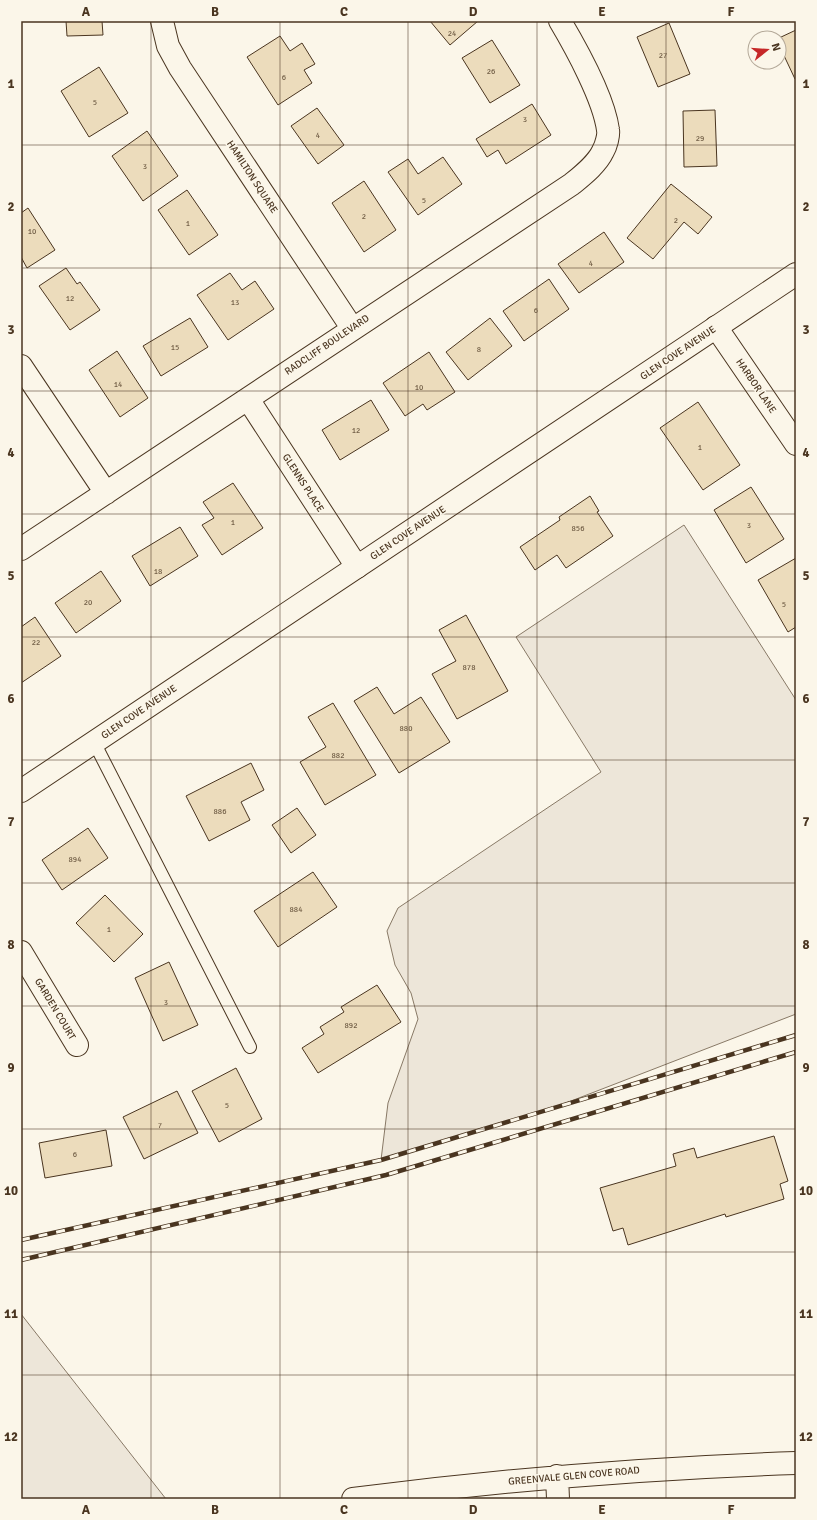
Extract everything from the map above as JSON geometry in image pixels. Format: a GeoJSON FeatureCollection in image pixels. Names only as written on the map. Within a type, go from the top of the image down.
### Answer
{"type":"FeatureCollection","features":[{"type":"Feature","properties":{"kind":"street","name":"HAMILTON SQUARE"},"geometry":{"type":"LineString","coordinates":[[162,21],[168,46],[180,68],[352,328]]}},
{"type":"Feature","properties":{"kind":"street","name":"RADCLIFF BOULEVARD"},"geometry":{"type":"LineString","coordinates":[[21,549],[248,399],[352,328],[572,184],[590,169],[603,151],[608,131],[597,95],[571,39],[560,21]]}},
{"type":"Feature","properties":{"kind":"street","name":"GLEN COVE AVENUE"},"geometry":{"type":"LineString","coordinates":[[21,791],[796,274]]}},
{"type":"Feature","properties":{"kind":"street","name":"HARBOR LANE"},"geometry":{"type":"LineString","coordinates":[[716,328],[796,444]]}},
{"type":"Feature","properties":{"kind":"street"},"geometry":{"type":"LineString","coordinates":[[21,366],[106,493]]}},
{"type":"Feature","properties":{"kind":"street","name":"GLENNS PLACE"},"geometry":{"type":"LineString","coordinates":[[248,399],[357,567]]}},
{"type":"Feature","properties":{"kind":"street","name":"GARDEN COURT"},"geometry":{"type":"LineString","coordinates":[[21,952],[77,1045]]}},
{"type":"Feature","properties":{"kind":"street","name":"GREENVALE GLEN COVE ROAD"},"geometry":{"type":"LineString","coordinates":[[354,1499],[557,1476],[701,1466],[796,1463]]}},
{"type":"Feature","properties":{"kind":"street"},"geometry":{"type":"LineString","coordinates":[[557,1476],[558,1499]]}},
{"type":"Feature","properties":{"kind":"lane"},"geometry":{"type":"LineString","coordinates":[[94,742],[250,1047]]}},
{"type":"Feature","properties":{"kind":"shaded area"},"geometry":{"type":"Polygon","coordinates":[[[684,525],[796,700],[796,1014],[540,1113],[381,1160],[388,1103],[418,1019],[411,993],[395,965],[387,931],[398,908],[601,772],[516,637],[684,525]]]}},
{"type":"Feature","properties":{"kind":"shaded area"},"geometry":{"type":"Polygon","coordinates":[[[21,1314],[166,1499],[21,1499],[21,1314]]]}},
{"type":"Feature","properties":{"kind":"building"},"geometry":{"type":"Polygon","coordinates":[[[66,21],[102,21],[103,35],[67,36],[66,21]]]}},
{"type":"Feature","properties":{"kind":"building"},"geometry":{"type":"Polygon","coordinates":[[[430,21],[478,21],[450,45],[430,21]]]}},
{"type":"Feature","properties":{"kind":"building"},"geometry":{"type":"Polygon","coordinates":[[[669,23],[690,74],[658,87],[637,37],[669,23]]]}},
{"type":"Feature","properties":{"kind":"building"},"geometry":{"type":"Polygon","coordinates":[[[796,30],[795,79],[787,62],[787,34],[796,30]]]}},
{"type":"Feature","properties":{"kind":"building"},"geometry":{"type":"Polygon","coordinates":[[[280,36],[290,51],[302,43],[315,64],[304,70],[312,83],[278,105],[247,57],[280,36]]]}},
{"type":"Feature","properties":{"kind":"building"},"geometry":{"type":"Polygon","coordinates":[[[492,40],[520,85],[490,103],[462,58],[492,40]]]}},
{"type":"Feature","properties":{"kind":"building"},"geometry":{"type":"Polygon","coordinates":[[[99,67],[128,113],[89,137],[61,91],[99,67]]]}},
{"type":"Feature","properties":{"kind":"building"},"geometry":{"type":"Polygon","coordinates":[[[532,104],[551,135],[506,164],[498,150],[487,157],[476,139],[532,104]]]}},
{"type":"Feature","properties":{"kind":"building"},"geometry":{"type":"Polygon","coordinates":[[[317,108],[344,145],[318,164],[291,126],[317,108]]]}},
{"type":"Feature","properties":{"kind":"building"},"geometry":{"type":"Polygon","coordinates":[[[715,110],[717,166],[684,167],[683,111],[715,110]]]}},
{"type":"Feature","properties":{"kind":"building"},"geometry":{"type":"Polygon","coordinates":[[[147,131],[178,176],[143,201],[112,156],[147,131]]]}},
{"type":"Feature","properties":{"kind":"building"},"geometry":{"type":"Polygon","coordinates":[[[443,157],[462,184],[418,215],[388,172],[408,159],[418,174],[443,157]]]}},
{"type":"Feature","properties":{"kind":"building"},"geometry":{"type":"Polygon","coordinates":[[[364,181],[396,230],[364,252],[332,203],[364,181]]]}},
{"type":"Feature","properties":{"kind":"building"},"geometry":{"type":"Polygon","coordinates":[[[671,184],[712,217],[698,234],[684,222],[653,259],[627,238],[671,184]]]}},
{"type":"Feature","properties":{"kind":"building"},"geometry":{"type":"Polygon","coordinates":[[[187,190],[218,235],[189,255],[158,210],[187,190]]]}},
{"type":"Feature","properties":{"kind":"building"},"geometry":{"type":"Polygon","coordinates":[[[28,208],[55,250],[27,268],[21,257],[21,213],[28,208]]]}},
{"type":"Feature","properties":{"kind":"building"},"geometry":{"type":"Polygon","coordinates":[[[604,232],[624,262],[579,293],[558,264],[604,232]]]}},
{"type":"Feature","properties":{"kind":"building"},"geometry":{"type":"Polygon","coordinates":[[[66,268],[77,284],[80,282],[100,310],[70,330],[39,286],[66,268]]]}},
{"type":"Feature","properties":{"kind":"building"},"geometry":{"type":"Polygon","coordinates":[[[230,273],[242,290],[255,281],[274,309],[228,340],[197,295],[230,273]]]}},
{"type":"Feature","properties":{"kind":"building"},"geometry":{"type":"Polygon","coordinates":[[[549,279],[569,309],[524,341],[503,311],[549,279]]]}},
{"type":"Feature","properties":{"kind":"building"},"geometry":{"type":"Polygon","coordinates":[[[190,318],[208,347],[161,376],[143,346],[190,318]]]}},
{"type":"Feature","properties":{"kind":"building"},"geometry":{"type":"Polygon","coordinates":[[[490,318],[512,346],[468,380],[446,352],[490,318]]]}},
{"type":"Feature","properties":{"kind":"building"},"geometry":{"type":"Polygon","coordinates":[[[117,351],[148,398],[120,417],[89,370],[117,351]]]}},
{"type":"Feature","properties":{"kind":"building"},"geometry":{"type":"Polygon","coordinates":[[[429,352],[455,392],[427,410],[423,404],[405,416],[383,383],[429,352]]]}},
{"type":"Feature","properties":{"kind":"building"},"geometry":{"type":"Polygon","coordinates":[[[371,400],[389,430],[340,460],[322,430],[371,400]]]}},
{"type":"Feature","properties":{"kind":"building"},"geometry":{"type":"Polygon","coordinates":[[[698,402],[740,465],[703,490],[660,428],[698,402]]]}},
{"type":"Feature","properties":{"kind":"building"},"geometry":{"type":"Polygon","coordinates":[[[233,483],[263,528],[222,555],[202,525],[214,518],[203,502],[233,483]]]}},
{"type":"Feature","properties":{"kind":"building"},"geometry":{"type":"Polygon","coordinates":[[[751,487],[784,539],[746,563],[714,510],[751,487]]]}},
{"type":"Feature","properties":{"kind":"building"},"geometry":{"type":"Polygon","coordinates":[[[590,496],[599,511],[597,512],[613,536],[566,568],[557,555],[535,570],[520,547],[560,520],[559,517],[590,496]]]}},
{"type":"Feature","properties":{"kind":"building"},"geometry":{"type":"Polygon","coordinates":[[[180,527],[198,556],[150,586],[132,556],[180,527]]]}},
{"type":"Feature","properties":{"kind":"building"},"geometry":{"type":"Polygon","coordinates":[[[796,558],[796,627],[788,632],[758,580],[796,558]]]}},
{"type":"Feature","properties":{"kind":"building"},"geometry":{"type":"Polygon","coordinates":[[[101,571],[121,601],[76,633],[55,603],[101,571]]]}},
{"type":"Feature","properties":{"kind":"building"},"geometry":{"type":"Polygon","coordinates":[[[466,615],[508,691],[457,719],[432,674],[456,661],[439,630],[466,615]]]}},
{"type":"Feature","properties":{"kind":"building"},"geometry":{"type":"Polygon","coordinates":[[[35,617],[61,656],[21,683],[21,627],[35,617]]]}},
{"type":"Feature","properties":{"kind":"building"},"geometry":{"type":"Polygon","coordinates":[[[377,687],[394,714],[421,697],[450,742],[399,773],[354,701],[377,687]]]}},
{"type":"Feature","properties":{"kind":"building"},"geometry":{"type":"Polygon","coordinates":[[[333,703],[376,775],[325,805],[300,762],[326,747],[308,717],[333,703]]]}},
{"type":"Feature","properties":{"kind":"building"},"geometry":{"type":"Polygon","coordinates":[[[251,763],[264,790],[241,802],[250,820],[209,841],[186,796],[251,763]]]}},
{"type":"Feature","properties":{"kind":"building"},"geometry":{"type":"Polygon","coordinates":[[[297,808],[316,835],[291,853],[272,825],[297,808]]]}},
{"type":"Feature","properties":{"kind":"building"},"geometry":{"type":"Polygon","coordinates":[[[88,828],[108,858],[62,890],[42,860],[88,828]]]}},
{"type":"Feature","properties":{"kind":"building"},"geometry":{"type":"Polygon","coordinates":[[[313,872],[337,907],[278,947],[254,911],[313,872]]]}},
{"type":"Feature","properties":{"kind":"building"},"geometry":{"type":"Polygon","coordinates":[[[105,895],[143,934],[114,962],[76,923],[105,895]]]}},
{"type":"Feature","properties":{"kind":"building"},"geometry":{"type":"Polygon","coordinates":[[[169,962],[198,1025],[163,1041],[135,978],[169,962]]]}},
{"type":"Feature","properties":{"kind":"building"},"geometry":{"type":"Polygon","coordinates":[[[377,985],[401,1022],[318,1073],[302,1048],[324,1034],[320,1027],[344,1012],[341,1007],[377,985]]]}},
{"type":"Feature","properties":{"kind":"building"},"geometry":{"type":"Polygon","coordinates":[[[236,1068],[262,1119],[219,1142],[192,1091],[236,1068]]]}},
{"type":"Feature","properties":{"kind":"building"},"geometry":{"type":"Polygon","coordinates":[[[177,1091],[198,1133],[144,1159],[123,1117],[177,1091]]]}},
{"type":"Feature","properties":{"kind":"building"},"geometry":{"type":"Polygon","coordinates":[[[106,1130],[112,1166],[45,1178],[39,1143],[106,1130]]]}},
{"type":"Feature","properties":{"kind":"building"},"geometry":{"type":"Polygon","coordinates":[[[774,1136],[788,1181],[780,1184],[784,1199],[726,1217],[725,1214],[628,1245],[623,1228],[613,1231],[600,1188],[676,1166],[673,1154],[694,1148],[697,1158],[774,1136]]]}},
{"type":"Feature","properties":{"kind":"railway"},"geometry":{"type":"LineString","coordinates":[[21,1240],[381,1160],[796,1035]]}},
{"type":"Feature","properties":{"kind":"railway"},"geometry":{"type":"LineString","coordinates":[[21,1260],[386,1175],[796,1052]]}}]}
